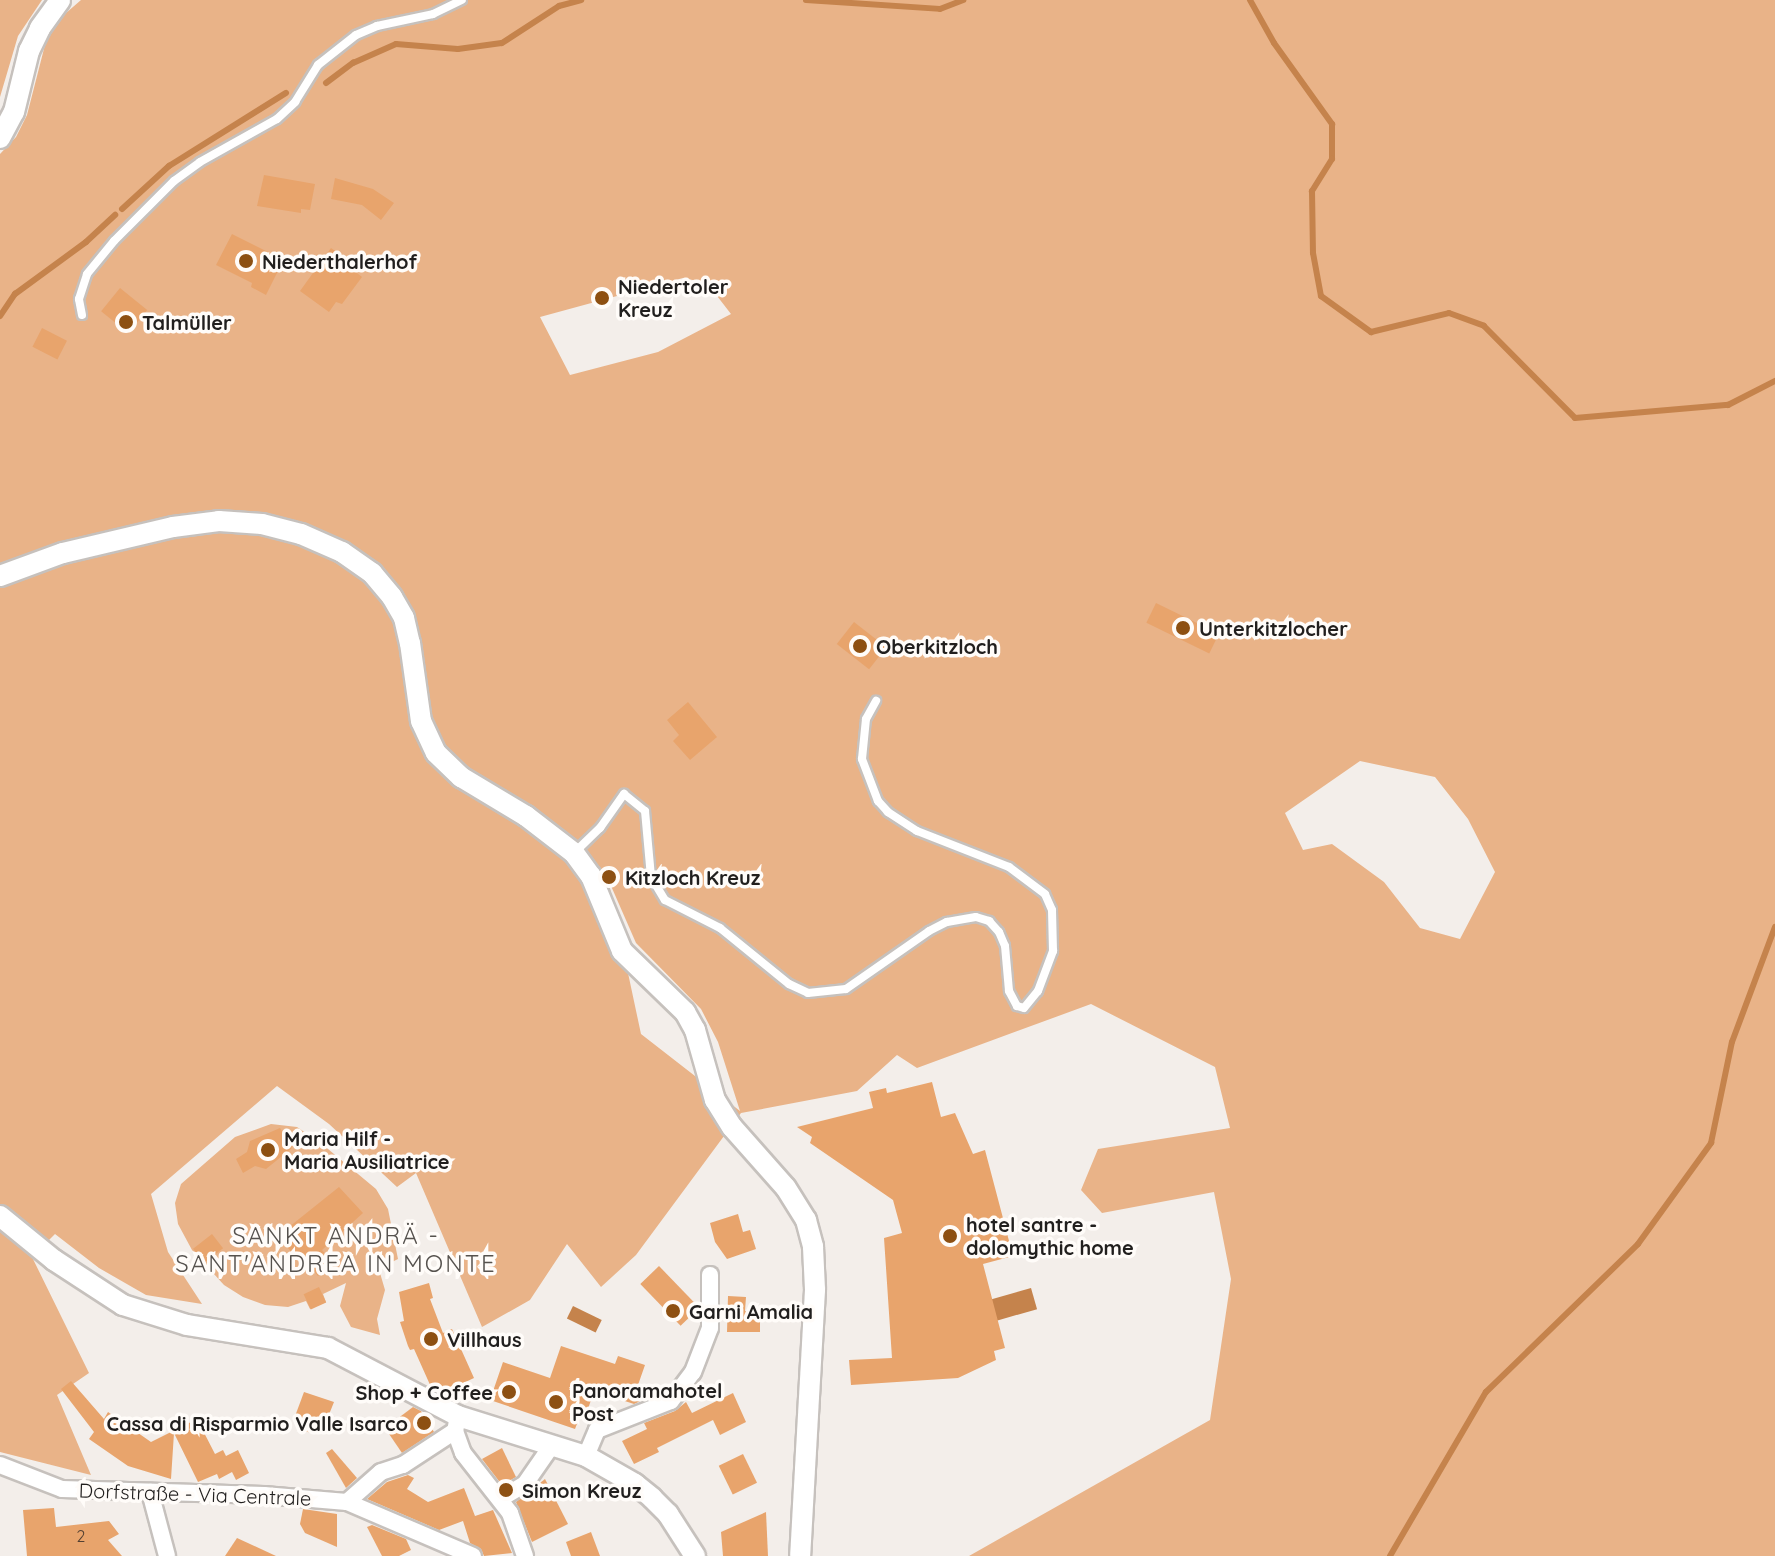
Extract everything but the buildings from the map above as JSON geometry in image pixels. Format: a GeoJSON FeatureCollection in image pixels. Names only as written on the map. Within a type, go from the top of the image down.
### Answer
{"type":"FeatureCollection","features":[{"type":"Feature","properties":{"kind":"street"},"geometry":{"type":"LineString","coordinates":[[0,138],[14,112],[29,51],[40,28],[60,0]]}},
{"type":"Feature","properties":{"kind":"street"},"geometry":{"type":"LineString","coordinates":[[0,576],[63,553],[173,527],[219,521],[275,527],[301,534],[342,552],[372,573],[404,618],[421,721],[436,753],[461,777],[526,816],[574,853],[591,876],[622,951],[685,1012],[695,1030],[715,1100],[732,1127],[786,1188],[806,1220],[813,1247],[815,1290],[800,1556]]}},
{"type":"Feature","properties":{"kind":"street"},"geometry":{"type":"LineString","coordinates":[[0,1216],[54,1260],[123,1305],[187,1325],[328,1348],[456,1423],[586,1456],[635,1484],[652,1498],[668,1514],[695,1556]]}},
{"type":"Feature","properties":{"kind":"street"},"geometry":{"type":"LineString","coordinates":[[586,1456],[597,1430],[671,1401],[693,1372],[710,1328],[710,1275]]}},
{"type":"Feature","properties":{"kind":"street"},"geometry":{"type":"LineString","coordinates":[[456,1423],[463,1453],[510,1513],[525,1556]]}},
{"type":"Feature","properties":{"kind":"street"},"geometry":{"type":"LineString","coordinates":[[347,1502],[381,1472],[403,1465],[456,1423]]}},
{"type":"Feature","properties":{"kind":"street"},"geometry":{"type":"LineString","coordinates":[[500,1499],[525,1484],[552,1445]]}},
{"type":"Feature","properties":{"kind":"street","name":"Dorfstraße - Via Centrale"},"geometry":{"type":"LineString","coordinates":[[0,1465],[62,1489],[293,1496],[347,1502],[473,1556]]}},
{"type":"Feature","properties":{"kind":"street"},"geometry":{"type":"LineString","coordinates":[[150,1492],[167,1556]]}},
{"type":"Feature","properties":{"kind":"lane"},"geometry":{"type":"LineString","coordinates":[[82,315],[79,299],[87,274],[114,241],[174,181],[200,162],[277,119],[295,102],[318,65],[356,35],[377,26],[433,14],[462,0]]}},
{"type":"Feature","properties":{"kind":"lane"},"geometry":{"type":"LineString","coordinates":[[574,853],[607,819],[624,794],[645,811],[651,877],[665,900],[720,928],[789,984],[808,993],[846,989],[929,931],[947,922],[976,917],[989,921],[999,932],[1005,946],[1009,991],[1017,1006],[1024,1008],[1038,991],[1053,951],[1052,910],[1045,894],[1009,867],[917,831],[888,812],[878,801],[862,759],[866,719],[876,701]]}},
{"type":"Feature","properties":{"kind":"shaded area"},"geometry":{"type":"Polygon","coordinates":[[[0,0],[42,0],[18,36],[0,97],[0,0]]]}},
{"type":"Feature","properties":{"kind":"shaded area"},"geometry":{"type":"Polygon","coordinates":[[[81,0],[1775,0],[1775,1556],[969,1556],[1210,1420],[1231,1279],[1214,1192],[1102,1213],[1081,1190],[1098,1149],[1230,1128],[1215,1067],[1091,1004],[917,1068],[897,1055],[857,1091],[741,1113],[636,1255],[601,1287],[567,1244],[530,1300],[482,1327],[416,1173],[397,1187],[329,1124],[277,1086],[151,1194],[168,1252],[202,1304],[146,1295],[99,1268],[55,1234],[32,1257],[89,1373],[57,1395],[91,1475],[0,1452],[0,154],[16,137],[27,115],[46,41],[58,20],[81,0]],[[683,278],[540,317],[570,375],[658,352],[731,314],[707,283],[683,278]],[[1360,761],[1285,813],[1303,850],[1332,844],[1384,882],[1420,928],[1460,939],[1495,872],[1468,819],[1435,777],[1360,761]],[[608,879],[641,1034],[740,1111],[718,1042],[701,1009],[636,943],[608,879]]]}},
{"type":"Feature","properties":{"kind":"shaded area"},"geometry":{"type":"Polygon","coordinates":[[[271,1124],[297,1127],[322,1144],[376,1189],[388,1209],[398,1259],[376,1270],[380,1273],[385,1290],[377,1319],[380,1335],[351,1327],[340,1306],[346,1283],[323,1294],[326,1302],[310,1309],[306,1301],[288,1307],[265,1305],[243,1297],[224,1285],[192,1250],[178,1224],[175,1203],[181,1184],[235,1137],[271,1124]]]}},
{"type":"Feature","properties":{"kind":"shaded area"},"geometry":{"type":"Polygon","coordinates":[[[1031,1288],[1037,1309],[989,1323],[983,1302],[1031,1288]]]}},
{"type":"Feature","properties":{"kind":"shaded area"},"geometry":{"type":"Polygon","coordinates":[[[573,1306],[602,1320],[596,1333],[567,1319],[573,1306]]]}},
{"type":"Feature","properties":{"kind":"waterway"},"geometry":{"type":"LineString","coordinates":[[326,83],[353,63],[396,44],[458,49],[502,43],[559,6],[581,0]]}},
{"type":"Feature","properties":{"kind":"waterway"},"geometry":{"type":"LineString","coordinates":[[806,0],[940,9],[963,0]]}},
{"type":"Feature","properties":{"kind":"waterway"},"geometry":{"type":"LineString","coordinates":[[1250,0],[1274,43],[1332,124],[1332,159],[1312,191],[1313,253],[1321,296],[1371,332],[1449,313],[1484,326],[1575,418],[1728,405],[1775,381]]}},
{"type":"Feature","properties":{"kind":"waterway"},"geometry":{"type":"LineString","coordinates":[[122,209],[169,166],[286,93]]}},
{"type":"Feature","properties":{"kind":"waterway"},"geometry":{"type":"LineString","coordinates":[[0,316],[15,294],[86,242],[115,215]]}},
{"type":"Feature","properties":{"kind":"waterway"},"geometry":{"type":"LineString","coordinates":[[1390,1556],[1486,1392],[1638,1244],[1711,1143],[1732,1042],[1775,927]]}},
{"type":"Feature","properties":{"kind":"place","name":"Niederthalerhof"},"geometry":{"type":"Point","coordinates":[246,261]}},
{"type":"Feature","properties":{"kind":"place","name":"Niedertoler Kreuz"},"geometry":{"type":"Point","coordinates":[602,298]}},
{"type":"Feature","properties":{"kind":"place","name":"Talmüller"},"geometry":{"type":"Point","coordinates":[126,322]}},
{"type":"Feature","properties":{"kind":"place","name":"Unterkitzlocher"},"geometry":{"type":"Point","coordinates":[1183,628]}},
{"type":"Feature","properties":{"kind":"place","name":"Oberkitzloch"},"geometry":{"type":"Point","coordinates":[860,646]}},
{"type":"Feature","properties":{"kind":"place","name":"Kitzloch Kreuz"},"geometry":{"type":"Point","coordinates":[609,877]}},
{"type":"Feature","properties":{"kind":"place","name":"Maria Hilf - Maria Ausiliatrice"},"geometry":{"type":"Point","coordinates":[268,1150]}},
{"type":"Feature","properties":{"kind":"place","name":"hotel santre - dolomythic home"},"geometry":{"type":"Point","coordinates":[950,1236]}},
{"type":"Feature","properties":{"kind":"place","name":"Garni Amalia"},"geometry":{"type":"Point","coordinates":[673,1311]}},
{"type":"Feature","properties":{"kind":"place","name":"Villhaus"},"geometry":{"type":"Point","coordinates":[431,1339]}},
{"type":"Feature","properties":{"kind":"place","name":"Shop + Coffee"},"geometry":{"type":"Point","coordinates":[509,1392]}},
{"type":"Feature","properties":{"kind":"place","name":"Panoramahotel Post"},"geometry":{"type":"Point","coordinates":[556,1402]}},
{"type":"Feature","properties":{"kind":"place","name":"Cassa di Risparmio Valle Isarco"},"geometry":{"type":"Point","coordinates":[424,1423]}},
{"type":"Feature","properties":{"kind":"place","name":"Simon Kreuz"},"geometry":{"type":"Point","coordinates":[506,1490]}},
{"type":"Feature","properties":{"kind":"district","name":"SANKT ANDRÄ - SANT'ANDREA IN MONTE"},"geometry":{"type":"Point","coordinates":[336,1250]}}]}
